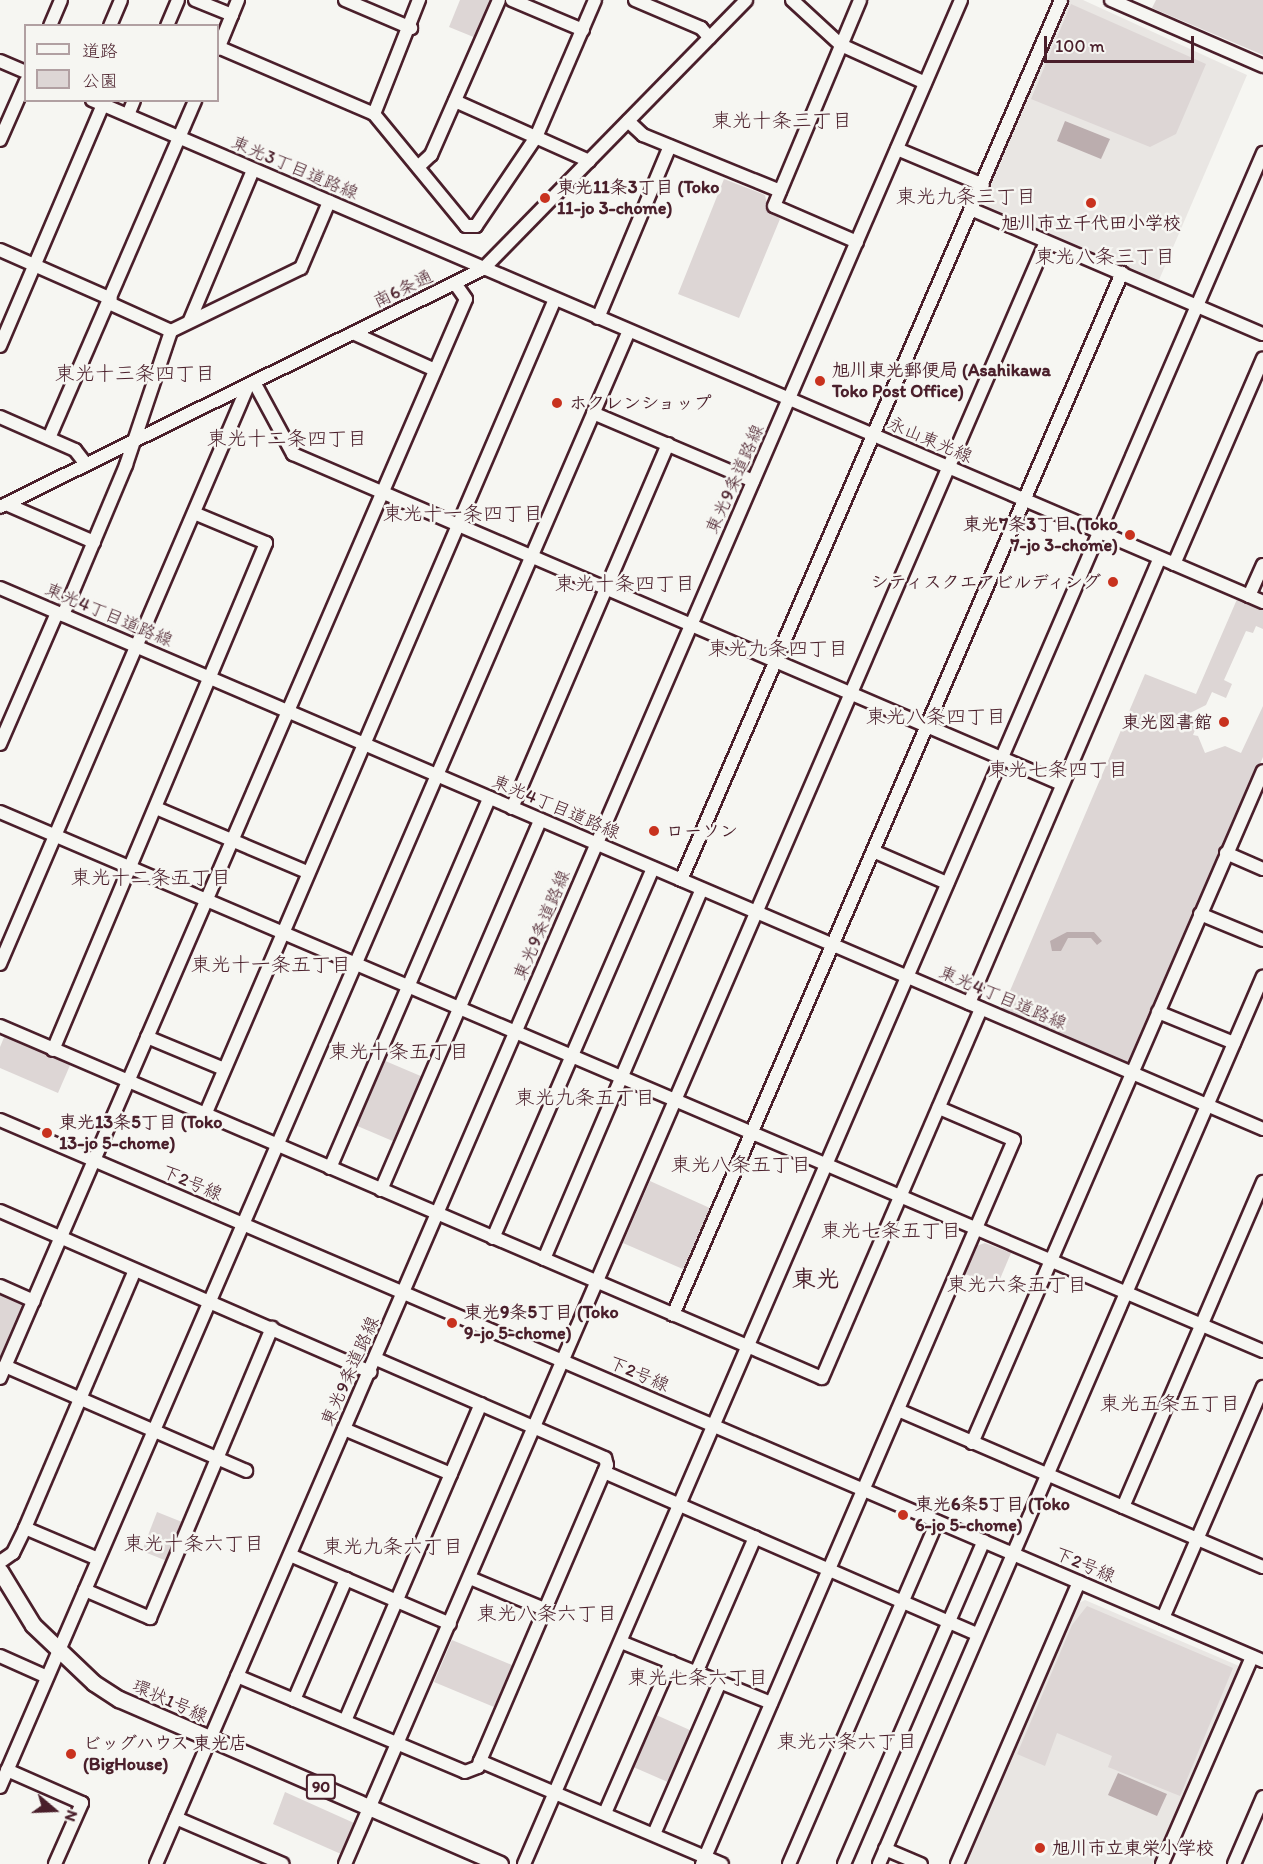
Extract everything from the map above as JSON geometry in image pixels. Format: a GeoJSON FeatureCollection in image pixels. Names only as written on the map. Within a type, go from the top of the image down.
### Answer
{"type":"FeatureCollection","features":[{"type":"Feature","properties":{"kind":"main road","name":"環状1号線"},"geometry":{"type":"LineString","coordinates":[[0,1571],[33,1625],[59,1651],[118,1699],[500,1864]]}},
{"type":"Feature","properties":{"kind":"street"},"geometry":{"type":"LineString","coordinates":[[51,24],[61,0]]}},
{"type":"Feature","properties":{"kind":"street"},"geometry":{"type":"LineString","coordinates":[[111,24],[121,0]]}},
{"type":"Feature","properties":{"kind":"street"},"geometry":{"type":"LineString","coordinates":[[168,24],[178,0]]}},
{"type":"Feature","properties":{"kind":"street"},"geometry":{"type":"LineString","coordinates":[[195,0],[232,15]]}},
{"type":"Feature","properties":{"kind":"street"},"geometry":{"type":"LineString","coordinates":[[219,46],[238,0]]}},
{"type":"Feature","properties":{"kind":"street"},"geometry":{"type":"LineString","coordinates":[[345,0],[411,28]]}},
{"type":"Feature","properties":{"kind":"street"},"geometry":{"type":"LineString","coordinates":[[374,114],[411,28],[419,0]]}},
{"type":"Feature","properties":{"kind":"street"},"geometry":{"type":"LineString","coordinates":[[418,167],[431,156],[499,0]]}},
{"type":"Feature","properties":{"kind":"street"},"geometry":{"type":"LineString","coordinates":[[512,0],[582,30]]}},
{"type":"Feature","properties":{"kind":"street"},"geometry":{"type":"LineString","coordinates":[[219,48],[374,114],[466,226],[476,226],[536,137],[596,0]]}},
{"type":"Feature","properties":{"kind":"street"},"geometry":{"type":"LineString","coordinates":[[634,0],[701,28],[710,38]]}},
{"type":"Feature","properties":{"kind":"street","name":"南6条通"},"geometry":{"type":"LineString","coordinates":[[3,505],[483,269],[746,0]]}},
{"type":"Feature","properties":{"kind":"street"},"geometry":{"type":"LineString","coordinates":[[792,0],[841,45],[925,83]]}},
{"type":"Feature","properties":{"kind":"street"},"geometry":{"type":"LineString","coordinates":[[857,242],[774,206],[860,0]]}},
{"type":"Feature","properties":{"kind":"street","name":"東光9条道路線"},"geometry":{"type":"LineString","coordinates":[[156,1864],[962,0]]}},
{"type":"Feature","properties":{"kind":"street"},"geometry":{"type":"LineString","coordinates":[[681,880],[873,435],[974,210],[1061,0]]}},
{"type":"Feature","properties":{"kind":"street"},"geometry":{"type":"LineString","coordinates":[[1111,0],[1263,66]]}},
{"type":"Feature","properties":{"kind":"street"},"geometry":{"type":"LineString","coordinates":[[0,61],[24,71]]}},
{"type":"Feature","properties":{"kind":"street"},"geometry":{"type":"LineString","coordinates":[[0,140],[24,86]]}},
{"type":"Feature","properties":{"kind":"street"},"geometry":{"type":"LineString","coordinates":[[455,101],[589,161]]}},
{"type":"Feature","properties":{"kind":"street"},"geometry":{"type":"LineString","coordinates":[[128,115],[133,102]]}},
{"type":"Feature","properties":{"kind":"street"},"geometry":{"type":"LineString","coordinates":[[49,438],[194,102]]}},
{"type":"Feature","properties":{"kind":"street"},"geometry":{"type":"LineString","coordinates":[[0,346],[35,265],[98,103]]}},
{"type":"Feature","properties":{"kind":"street","name":"東光3丁目道路線"},"geometry":{"type":"LineString","coordinates":[[98,103],[483,269]]}},
{"type":"Feature","properties":{"kind":"street"},"geometry":{"type":"LineString","coordinates":[[628,121],[643,135],[780,191]]}},
{"type":"Feature","properties":{"kind":"street"},"geometry":{"type":"LineString","coordinates":[[598,318],[670,146]]}},
{"type":"Feature","properties":{"kind":"street"},"geometry":{"type":"LineString","coordinates":[[897,149],[983,185]]}},
{"type":"Feature","properties":{"kind":"street"},"geometry":{"type":"LineString","coordinates":[[524,1864],[1263,153]]}},
{"type":"Feature","properties":{"kind":"street"},"geometry":{"type":"LineString","coordinates":[[190,320],[253,170]]}},
{"type":"Feature","properties":{"kind":"street"},"geometry":{"type":"LineString","coordinates":[[0,744],[94,542],[134,441],[171,331],[302,268],[329,202]]}},
{"type":"Feature","properties":{"kind":"street"},"geometry":{"type":"LineString","coordinates":[[974,210],[1263,334]]}},
{"type":"Feature","properties":{"kind":"street"},"geometry":{"type":"LineString","coordinates":[[345,1864],[1046,242]]}},
{"type":"Feature","properties":{"kind":"street"},"geometry":{"type":"LineString","coordinates":[[0,250],[171,331]]}},
{"type":"Feature","properties":{"kind":"street","name":"永山東光線"},"geometry":{"type":"LineString","coordinates":[[483,269],[1263,602]]}},
{"type":"Feature","properties":{"kind":"street"},"geometry":{"type":"LineString","coordinates":[[673,1315],[1122,273]]}},
{"type":"Feature","properties":{"kind":"street"},"geometry":{"type":"LineString","coordinates":[[0,1378],[466,299],[456,283]]}},
{"type":"Feature","properties":{"kind":"street"},"geometry":{"type":"LineString","coordinates":[[205,1115],[362,743],[555,299]]}},
{"type":"Feature","properties":{"kind":"street"},"geometry":{"type":"LineString","coordinates":[[0,1788],[629,331]]}},
{"type":"Feature","properties":{"kind":"street"},"geometry":{"type":"LineString","coordinates":[[353,333],[435,370]]}},
{"type":"Feature","properties":{"kind":"street"},"geometry":{"type":"LineString","coordinates":[[1174,564],[1263,358]]}},
{"type":"Feature","properties":{"kind":"street"},"geometry":{"type":"LineString","coordinates":[[251,384],[292,454],[1062,784]]}},
{"type":"Feature","properties":{"kind":"street"},"geometry":{"type":"LineString","coordinates":[[1,959],[251,384]]}},
{"type":"Feature","properties":{"kind":"street"},"geometry":{"type":"LineString","coordinates":[[593,412],[753,481]]}},
{"type":"Feature","properties":{"kind":"street"},"geometry":{"type":"LineString","coordinates":[[0,417],[75,450],[86,464]]}},
{"type":"Feature","properties":{"kind":"street"},"geometry":{"type":"LineString","coordinates":[[512,808],[668,444]]}},
{"type":"Feature","properties":{"kind":"street"},"geometry":{"type":"LineString","coordinates":[[3,505],[94,542]]}},
{"type":"Feature","properties":{"kind":"street"},"geometry":{"type":"LineString","coordinates":[[53,1050],[266,543],[194,513]]}},
{"type":"Feature","properties":{"kind":"street"},"geometry":{"type":"LineString","coordinates":[[969,1003],[1160,558]]}},
{"type":"Feature","properties":{"kind":"street"},"geometry":{"type":"LineString","coordinates":[[1249,596],[1263,565]]}},
{"type":"Feature","properties":{"kind":"street","name":"東光4丁目道路線"},"geometry":{"type":"LineString","coordinates":[[0,588],[1263,1129]]}},
{"type":"Feature","properties":{"kind":"street"},"geometry":{"type":"LineString","coordinates":[[972,1443],[1263,771]]}},
{"type":"Feature","properties":{"kind":"street"},"geometry":{"type":"LineString","coordinates":[[330,1168],[489,798]]}},
{"type":"Feature","properties":{"kind":"street"},"geometry":{"type":"LineString","coordinates":[[156,808],[307,872]]}},
{"type":"Feature","properties":{"kind":"street"},"geometry":{"type":"LineString","coordinates":[[0,812],[1263,1351]]}},
{"type":"Feature","properties":{"kind":"street"},"geometry":{"type":"LineString","coordinates":[[381,1190],[540,820]]}},
{"type":"Feature","properties":{"kind":"street"},"geometry":{"type":"LineString","coordinates":[[873,851],[947,883]]}},
{"type":"Feature","properties":{"kind":"street"},"geometry":{"type":"LineString","coordinates":[[1226,853],[1263,869]]}},
{"type":"Feature","properties":{"kind":"street"},"geometry":{"type":"LineString","coordinates":[[493,1238],[653,868]]}},
{"type":"Feature","properties":{"kind":"street"},"geometry":{"type":"LineString","coordinates":[[544,1259],[702,890]]}},
{"type":"Feature","properties":{"kind":"street"},"geometry":{"type":"LineString","coordinates":[[1200,914],[1263,940]]}},
{"type":"Feature","properties":{"kind":"street"},"geometry":{"type":"LineString","coordinates":[[879,1864],[1262,979]]}},
{"type":"Feature","properties":{"kind":"street"},"geometry":{"type":"LineString","coordinates":[[0,1026],[822,1378],[981,1008]]}},
{"type":"Feature","properties":{"kind":"street"},"geometry":{"type":"LineString","coordinates":[[1158,1012],[1234,1043]]}},
{"type":"Feature","properties":{"kind":"street"},"geometry":{"type":"LineString","coordinates":[[147,1037],[224,1069]]}},
{"type":"Feature","properties":{"kind":"street"},"geometry":{"type":"LineString","coordinates":[[704,1860],[1014,1140],[939,1108]]}},
{"type":"Feature","properties":{"kind":"street","name":"下2号線"},"geometry":{"type":"LineString","coordinates":[[0,1120],[1258,1659]]}},
{"type":"Feature","properties":{"kind":"street"},"geometry":{"type":"LineString","coordinates":[[1123,1507],[1263,1182]]}},
{"type":"Feature","properties":{"kind":"street"},"geometry":{"type":"LineString","coordinates":[[0,1211],[370,1372]]}},
{"type":"Feature","properties":{"kind":"street"},"geometry":{"type":"LineString","coordinates":[[0,1562],[13,1553],[25,1528],[135,1270]]}},
{"type":"Feature","properties":{"kind":"street"},"geometry":{"type":"LineString","coordinates":[[0,1286],[34,1301]]}},
{"type":"Feature","properties":{"kind":"street"},"geometry":{"type":"LineString","coordinates":[[85,1590],[150,1618],[272,1328]]}},
{"type":"Feature","properties":{"kind":"street"},"geometry":{"type":"LineString","coordinates":[[237,1676],[465,1772],[478,1767],[604,1472],[605,1458],[376,1359]]}},
{"type":"Feature","properties":{"kind":"street"},"geometry":{"type":"LineString","coordinates":[[5,1366],[246,1471]]}},
{"type":"Feature","properties":{"kind":"street"},"geometry":{"type":"LineString","coordinates":[[1163,1618],[1263,1387]]}},
{"type":"Feature","properties":{"kind":"street"},"geometry":{"type":"LineString","coordinates":[[345,1721],[481,1404]]}},
{"type":"Feature","properties":{"kind":"street"},"geometry":{"type":"LineString","coordinates":[[898,1410],[1263,1567]]}},
{"type":"Feature","properties":{"kind":"street"},"geometry":{"type":"LineString","coordinates":[[344,1429],[451,1474]]}},
{"type":"Feature","properties":{"kind":"street"},"geometry":{"type":"LineString","coordinates":[[604,1472],[680,1503],[977,1634]]}},
{"type":"Feature","properties":{"kind":"street"},"geometry":{"type":"LineString","coordinates":[[789,1864],[937,1522]]}},
{"type":"Feature","properties":{"kind":"street"},"geometry":{"type":"LineString","coordinates":[[25,1528],[98,1559]]}},
{"type":"Feature","properties":{"kind":"street"},"geometry":{"type":"LineString","coordinates":[[696,1673],[755,1537]]}},
{"type":"Feature","properties":{"kind":"street"},"geometry":{"type":"LineString","coordinates":[[844,1864],[948,1620],[984,1542]]}},
{"type":"Feature","properties":{"kind":"street"},"geometry":{"type":"LineString","coordinates":[[290,1555],[450,1624]]}},
{"type":"Feature","properties":{"kind":"street"},"geometry":{"type":"LineString","coordinates":[[470,1578],[544,1609]]}},
{"type":"Feature","properties":{"kind":"street"},"geometry":{"type":"LineString","coordinates":[[294,1700],[346,1579]]}},
{"type":"Feature","properties":{"kind":"street"},"geometry":{"type":"LineString","coordinates":[[957,1864],[1079,1582]]}},
{"type":"Feature","properties":{"kind":"street"},"geometry":{"type":"LineString","coordinates":[[621,1642],[771,1703]]}},
{"type":"Feature","properties":{"kind":"street"},"geometry":{"type":"LineString","coordinates":[[0,1656],[47,1677]]}},
{"type":"Feature","properties":{"kind":"street"},"geometry":{"type":"LineString","coordinates":[[1162,1864],[1258,1659]]}},
{"type":"Feature","properties":{"kind":"street"},"geometry":{"type":"LineString","coordinates":[[605,1813],[671,1662]]}},
{"type":"Feature","properties":{"kind":"street"},"geometry":{"type":"LineString","coordinates":[[654,1834],[720,1682]]}},
{"type":"Feature","properties":{"kind":"street"},"geometry":{"type":"LineString","coordinates":[[480,1761],[654,1834],[704,1860],[722,1864]]}},
{"type":"Feature","properties":{"kind":"street"},"geometry":{"type":"LineString","coordinates":[[8,1770],[82,1803],[55,1864]]}},
{"type":"Feature","properties":{"kind":"street"},"geometry":{"type":"LineString","coordinates":[[1234,1864],[1263,1797]]}},
{"type":"Feature","properties":{"kind":"street"},"geometry":{"type":"LineString","coordinates":[[176,1818],[258,1859],[283,1864]]}},
{"type":"Feature","properties":{"kind":"street"},"geometry":{"type":"LineString","coordinates":[[885,1849],[921,1864]]}},
{"type":"Feature","properties":{"kind":"shaded area"},"geometry":{"type":"Polygon","coordinates":[[[1068,0],[1083,0],[1247,75],[1159,280],[987,207],[984,199],[1068,0]]]}},
{"type":"Feature","properties":{"kind":"shaded area"},"geometry":{"type":"Polygon","coordinates":[[[1065,121],[1110,139],[1101,159],[1057,141],[1065,121]]]}},
{"type":"Feature","properties":{"kind":"shaded area"},"geometry":{"type":"Polygon","coordinates":[[[1067,932],[1094,932],[1102,941],[1097,945],[1091,938],[1068,938],[1061,951],[1052,951],[1050,941],[1067,932]]]}},
{"type":"Feature","properties":{"kind":"shaded area"},"geometry":{"type":"Polygon","coordinates":[[[1085,1600],[1239,1666],[1153,1864],[964,1864],[1077,1604],[1085,1600]]]}},
{"type":"Feature","properties":{"kind":"shaded area"},"geometry":{"type":"Polygon","coordinates":[[[1118,1773],[1167,1794],[1157,1816],[1108,1795],[1118,1773]]]}},
{"type":"Feature","properties":{"kind":"green space"},"geometry":{"type":"Polygon","coordinates":[[[460,0],[490,0],[476,38],[449,27],[460,0]]]}},
{"type":"Feature","properties":{"kind":"green space"},"geometry":{"type":"Polygon","coordinates":[[[1156,0],[1263,0],[1263,55],[1152,8],[1156,0]]]}},
{"type":"Feature","properties":{"kind":"green space"},"geometry":{"type":"Polygon","coordinates":[[[1071,4],[1206,64],[1176,134],[1150,147],[1031,99],[1071,4]]]}},
{"type":"Feature","properties":{"kind":"green space"},"geometry":{"type":"Polygon","coordinates":[[[724,179],[765,195],[768,209],[780,219],[739,318],[678,294],[724,179]]]}},
{"type":"Feature","properties":{"kind":"green space"},"geometry":{"type":"Polygon","coordinates":[[[1238,597],[1263,608],[1263,629],[1256,626],[1253,633],[1246,631],[1224,680],[1232,684],[1226,698],[1212,692],[1206,705],[1188,714],[1195,730],[1193,735],[1198,736],[1205,753],[1225,746],[1241,753],[1263,706],[1263,757],[1131,1069],[1001,1012],[1145,674],[1196,694],[1238,597]]]}},
{"type":"Feature","properties":{"kind":"green space"},"geometry":{"type":"Polygon","coordinates":[[[5,1035],[71,1063],[58,1093],[0,1068],[0,1047],[5,1035]]]}},
{"type":"Feature","properties":{"kind":"green space"},"geometry":{"type":"Polygon","coordinates":[[[383,1060],[423,1077],[395,1142],[355,1125],[383,1060]]]}},
{"type":"Feature","properties":{"kind":"green space"},"geometry":{"type":"Polygon","coordinates":[[[650,1181],[712,1209],[685,1270],[623,1243],[650,1181]]]}},
{"type":"Feature","properties":{"kind":"green space"},"geometry":{"type":"Polygon","coordinates":[[[985,1243],[1011,1253],[997,1286],[965,1274],[976,1246],[985,1243]]]}},
{"type":"Feature","properties":{"kind":"green space"},"geometry":{"type":"Polygon","coordinates":[[[0,1286],[34,1301],[0,1378],[0,1286]]]}},
{"type":"Feature","properties":{"kind":"green space"},"geometry":{"type":"Polygon","coordinates":[[[157,1512],[182,1522],[167,1561],[142,1551],[157,1512]]]}},
{"type":"Feature","properties":{"kind":"green space"},"geometry":{"type":"Polygon","coordinates":[[[1087,1606],[1233,1668],[1180,1796],[1108,1767],[1112,1756],[1057,1733],[1045,1766],[1017,1754],[1072,1625],[1087,1606]]]}},
{"type":"Feature","properties":{"kind":"green space"},"geometry":{"type":"Polygon","coordinates":[[[452,1640],[512,1665],[494,1707],[434,1682],[452,1640]]]}},
{"type":"Feature","properties":{"kind":"green space"},"geometry":{"type":"Polygon","coordinates":[[[654,1714],[692,1731],[670,1783],[631,1766],[654,1714]]]}},
{"type":"Feature","properties":{"kind":"green space"},"geometry":{"type":"Polygon","coordinates":[[[285,1792],[354,1823],[341,1854],[273,1824],[285,1792]]]}},
{"type":"Feature","properties":{"kind":"place","name":"東光11条3丁目 (Toko 11-jo 3-chome)"},"geometry":{"type":"Point","coordinates":[545,198]}},
{"type":"Feature","properties":{"kind":"place","name":"旭川市立千代田小学校"},"geometry":{"type":"Point","coordinates":[1091,203]}},
{"type":"Feature","properties":{"kind":"place","name":"旭川東光郵便局 (Asahikawa Toko Post Office)"},"geometry":{"type":"Point","coordinates":[820,381]}},
{"type":"Feature","properties":{"kind":"place","name":"ホクレンショップ"},"geometry":{"type":"Point","coordinates":[557,403]}},
{"type":"Feature","properties":{"kind":"place","name":"東光7条3丁目 (Toko 7-jo 3-chome)"},"geometry":{"type":"Point","coordinates":[1130,535]}},
{"type":"Feature","properties":{"kind":"place","name":"シティスクエアビルディング"},"geometry":{"type":"Point","coordinates":[1113,582]}},
{"type":"Feature","properties":{"kind":"place","name":"東光図書館"},"geometry":{"type":"Point","coordinates":[1224,722]}},
{"type":"Feature","properties":{"kind":"place","name":"ローソン"},"geometry":{"type":"Point","coordinates":[654,831]}},
{"type":"Feature","properties":{"kind":"place","name":"東光13条5丁目 (Toko 13-jo 5-chome)"},"geometry":{"type":"Point","coordinates":[47,1133]}},
{"type":"Feature","properties":{"kind":"place","name":"東光9条5丁目 (Toko 9-jo 5-chome)"},"geometry":{"type":"Point","coordinates":[452,1323]}},
{"type":"Feature","properties":{"kind":"place","name":"東光6条5丁目 (Toko 6-jo 5-chome)"},"geometry":{"type":"Point","coordinates":[903,1515]}},
{"type":"Feature","properties":{"kind":"place","name":"ビッグハウス 東光店 (BigHouse)"},"geometry":{"type":"Point","coordinates":[71,1754]}},
{"type":"Feature","properties":{"kind":"place","name":"旭川市立東栄小学校"},"geometry":{"type":"Point","coordinates":[1040,1848]}},
{"type":"Feature","properties":{"kind":"district","name":"東光十条三丁目"},"geometry":{"type":"Point","coordinates":[782,120]}},
{"type":"Feature","properties":{"kind":"district","name":"東光九条三丁目"},"geometry":{"type":"Point","coordinates":[966,196]}},
{"type":"Feature","properties":{"kind":"district","name":"東光八条三丁目"},"geometry":{"type":"Point","coordinates":[1105,256]}},
{"type":"Feature","properties":{"kind":"district","name":"東光十三条四丁目"},"geometry":{"type":"Point","coordinates":[135,373]}},
{"type":"Feature","properties":{"kind":"district","name":"東光十二条四丁目"},"geometry":{"type":"Point","coordinates":[287,438]}},
{"type":"Feature","properties":{"kind":"district","name":"東光十一条四丁目"},"geometry":{"type":"Point","coordinates":[463,513]}},
{"type":"Feature","properties":{"kind":"district","name":"東光十条四丁目"},"geometry":{"type":"Point","coordinates":[625,583]}},
{"type":"Feature","properties":{"kind":"district","name":"東光九条四丁目"},"geometry":{"type":"Point","coordinates":[778,648]}},
{"type":"Feature","properties":{"kind":"district","name":"東光八条四丁目"},"geometry":{"type":"Point","coordinates":[936,716]}},
{"type":"Feature","properties":{"kind":"district","name":"東光七条四丁目"},"geometry":{"type":"Point","coordinates":[1058,769]}},
{"type":"Feature","properties":{"kind":"district","name":"東光十二条五丁目"},"geometry":{"type":"Point","coordinates":[151,877]}},
{"type":"Feature","properties":{"kind":"district","name":"東光十一条五丁目"},"geometry":{"type":"Point","coordinates":[271,964]}},
{"type":"Feature","properties":{"kind":"district","name":"東光十条五丁目"},"geometry":{"type":"Point","coordinates":[399,1051]}},
{"type":"Feature","properties":{"kind":"district","name":"東光九条五丁目"},"geometry":{"type":"Point","coordinates":[585,1097]}},
{"type":"Feature","properties":{"kind":"district","name":"東光八条五丁目"},"geometry":{"type":"Point","coordinates":[741,1164]}},
{"type":"Feature","properties":{"kind":"district","name":"東光七条五丁目"},"geometry":{"type":"Point","coordinates":[891,1230]}},
{"type":"Feature","properties":{"kind":"district","name":"東光"},"geometry":{"type":"Point","coordinates":[816,1279]}},
{"type":"Feature","properties":{"kind":"district","name":"東光六条五丁目"},"geometry":{"type":"Point","coordinates":[1017,1284]}},
{"type":"Feature","properties":{"kind":"district","name":"東光五条五丁目"},"geometry":{"type":"Point","coordinates":[1170,1403]}},
{"type":"Feature","properties":{"kind":"district","name":"東光十条六丁目"},"geometry":{"type":"Point","coordinates":[194,1543]}},
{"type":"Feature","properties":{"kind":"district","name":"東光九条六丁目"},"geometry":{"type":"Point","coordinates":[393,1546]}},
{"type":"Feature","properties":{"kind":"district","name":"東光八条六丁目"},"geometry":{"type":"Point","coordinates":[547,1613]}},
{"type":"Feature","properties":{"kind":"district","name":"東光七条六丁目"},"geometry":{"type":"Point","coordinates":[698,1677]}},
{"type":"Feature","properties":{"kind":"district","name":"東光六条六丁目"},"geometry":{"type":"Point","coordinates":[847,1741]}}]}
